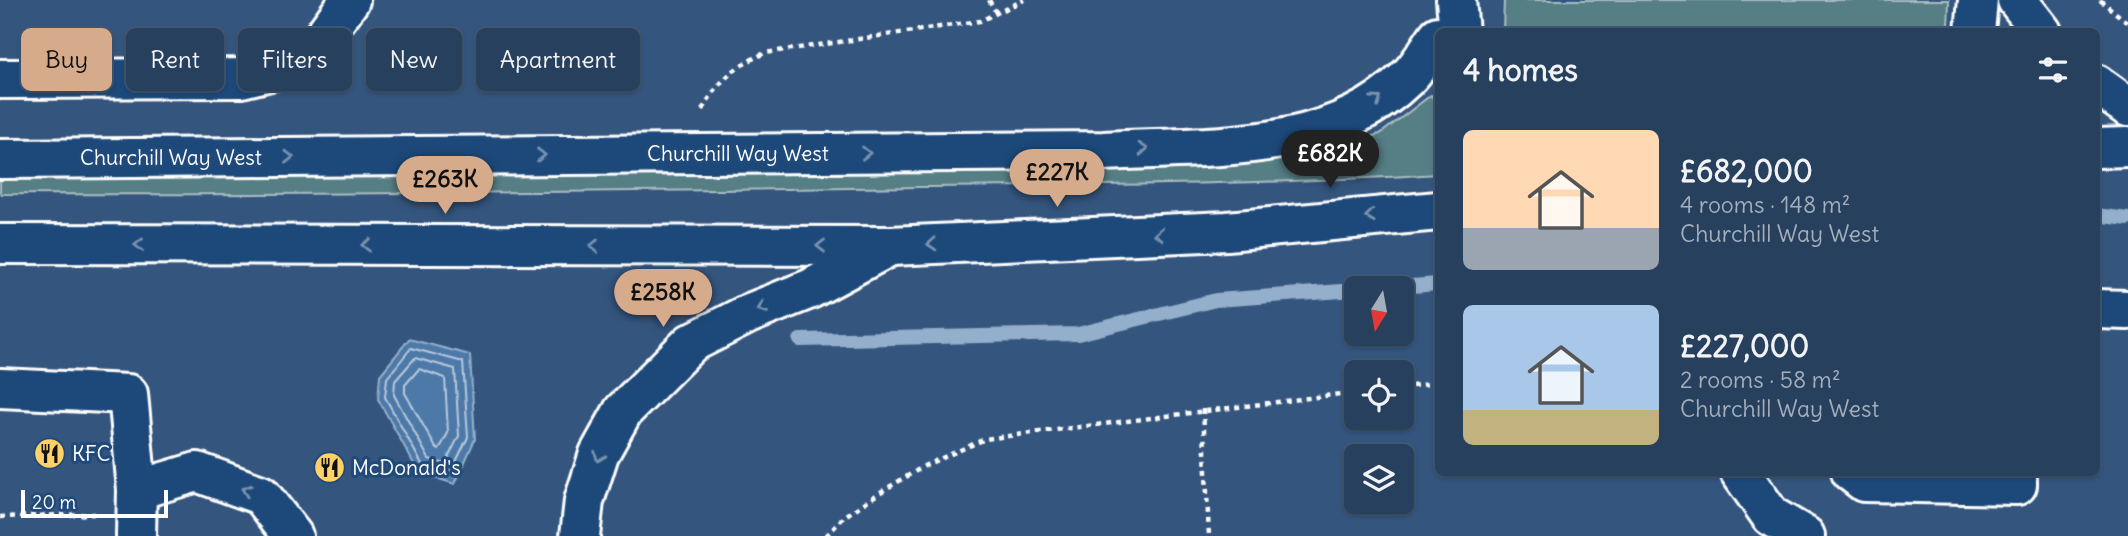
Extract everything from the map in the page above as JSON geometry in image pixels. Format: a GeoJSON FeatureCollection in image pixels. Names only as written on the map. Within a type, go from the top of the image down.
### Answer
{"type":"FeatureCollection","features":[{"type":"Feature","properties":{"kind":"main road"},"geometry":{"type":"LineString","coordinates":[[0,79],[241,78],[278,69],[315,48],[350,0]]}},
{"type":"Feature","properties":{"kind":"main road"},"geometry":{"type":"LineString","coordinates":[[1975,28],[1978,0]]}},
{"type":"Feature","properties":{"kind":"main road"},"geometry":{"type":"LineString","coordinates":[[2017,0],[2039,28]]}},
{"type":"Feature","properties":{"kind":"main road","name":"Churchill Way West"},"geometry":{"type":"LineString","coordinates":[[0,159],[1104,151],[1269,141],[1317,132],[1350,119],[1407,79],[1435,42]]}},
{"type":"Feature","properties":{"kind":"main road"},"geometry":{"type":"LineString","coordinates":[[2100,88],[2128,107]]}},
{"type":"Feature","properties":{"kind":"main road"},"geometry":{"type":"LineString","coordinates":[[2100,148],[2128,148]]}},
{"type":"Feature","properties":{"kind":"main road"},"geometry":{"type":"LineString","coordinates":[[0,244],[890,246],[1227,231],[1435,211]]}},
{"type":"Feature","properties":{"kind":"main road"},"geometry":{"type":"LineString","coordinates":[[580,536],[584,501],[599,454],[623,411],[691,343],[750,313],[810,289],[890,246]]}},
{"type":"Feature","properties":{"kind":"main road"},"geometry":{"type":"LineString","coordinates":[[2100,309],[2128,310]]}},
{"type":"Feature","properties":{"kind":"main road"},"geometry":{"type":"LineString","coordinates":[[0,388],[128,394],[137,490],[122,525]]}},
{"type":"Feature","properties":{"kind":"main road"},"geometry":{"type":"LineString","coordinates":[[137,490],[197,472],[261,495],[293,536]]}},
{"type":"Feature","properties":{"kind":"main road"},"geometry":{"type":"LineString","coordinates":[[1743,476],[1771,516],[1805,536]]}},
{"type":"Feature","properties":{"kind":"main road"},"geometry":{"type":"LineString","coordinates":[[1856,476],[1864,482],[2017,485],[2017,476]]}},
{"type":"Feature","properties":{"kind":"path"},"geometry":{"type":"LineString","coordinates":[[989,0],[997,14]]}},
{"type":"Feature","properties":{"kind":"path"},"geometry":{"type":"LineString","coordinates":[[702,110],[720,81],[739,65],[765,53],[980,21],[1024,0]]}},
{"type":"Feature","properties":{"kind":"path"},"geometry":{"type":"LineString","coordinates":[[2100,0],[2128,23]]}},
{"type":"Feature","properties":{"kind":"path"},"geometry":{"type":"LineString","coordinates":[[1414,386],[1435,383]]}},
{"type":"Feature","properties":{"kind":"path"},"geometry":{"type":"LineString","coordinates":[[826,536],[845,516],[879,493],[926,466],[985,439],[1203,409],[1344,393]]}},
{"type":"Feature","properties":{"kind":"path"},"geometry":{"type":"LineString","coordinates":[[1203,409],[1209,536]]}},
{"type":"Feature","properties":{"kind":"path"},"geometry":{"type":"LineString","coordinates":[[0,517],[122,525]]}},
{"type":"Feature","properties":{"kind":"green space"},"geometry":{"type":"Polygon","coordinates":[[[1504,0],[1949,0],[1948,28],[1503,28],[1504,0]]]}},
{"type":"Feature","properties":{"kind":"green space"},"geometry":{"type":"Polygon","coordinates":[[[1431,95],[1435,102],[1435,174],[1113,185],[459,193],[0,194],[0,177],[367,177],[1250,160],[1308,153],[1380,134],[1431,95]]]}},
{"type":"Feature","properties":{"kind":"water"},"geometry":{"type":"Polygon","coordinates":[[[409,339],[470,355],[475,439],[455,484],[419,473],[378,399],[380,375],[409,339]]]}},
{"type":"Feature","properties":{"kind":"waterway"},"geometry":{"type":"LineString","coordinates":[[2100,216],[2128,219]]}},
{"type":"Feature","properties":{"kind":"waterway"},"geometry":{"type":"LineString","coordinates":[[1414,286],[1435,284]]}},
{"type":"Feature","properties":{"kind":"waterway"},"geometry":{"type":"LineString","coordinates":[[800,340],[1078,334],[1216,300],[1344,291]]}},
{"type":"Feature","properties":{"kind":"place","name":"KFC"},"geometry":{"type":"Point","coordinates":[49,454]}},
{"type":"Feature","properties":{"kind":"place","name":"McDonald's"},"geometry":{"type":"Point","coordinates":[329,468]}}]}
